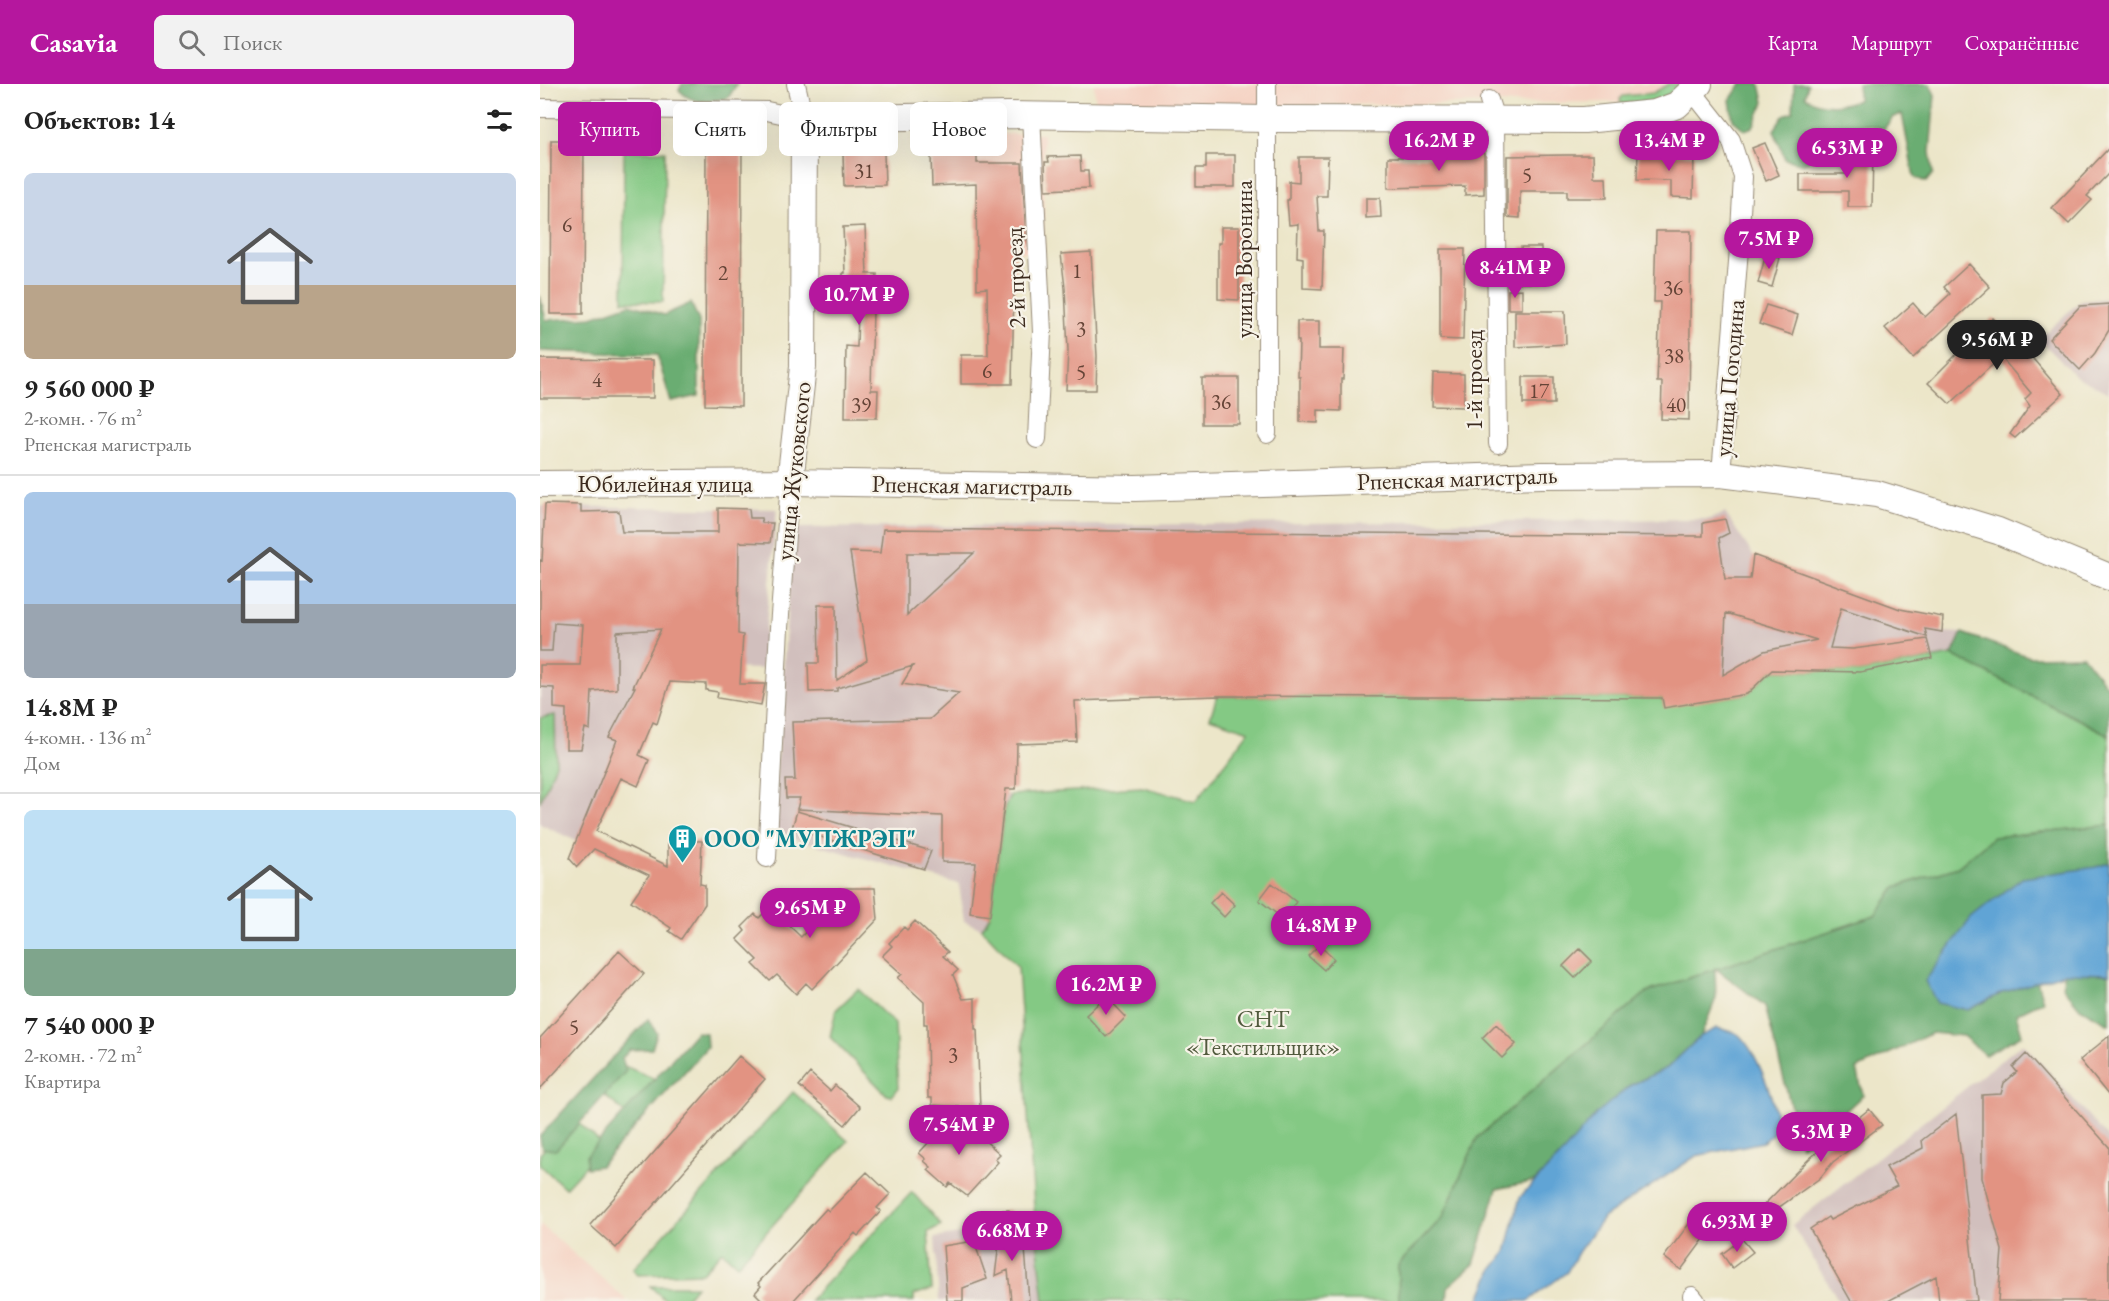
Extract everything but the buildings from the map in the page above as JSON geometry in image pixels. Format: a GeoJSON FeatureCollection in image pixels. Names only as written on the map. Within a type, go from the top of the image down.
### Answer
{"type":"FeatureCollection","features":[{"type":"Feature","properties":{"kind":"main road"},"geometry":{"type":"LineString","coordinates":[[898,117],[1031,115],[1267,119],[1492,110],[1584,120],[1655,113],[1677,105],[1696,88]]}},
{"type":"Feature","properties":{"kind":"main road","name":"улица Жуковского"},"geometry":{"type":"LineString","coordinates":[[790,482],[803,367],[804,156]]}},
{"type":"Feature","properties":{"kind":"main road","name":"Рпенская магистраль"},"geometry":{"type":"LineString","coordinates":[[790,482],[1135,488],[1542,475],[1721,474],[1877,494],[1998,531],[2109,577]]}},
{"type":"Feature","properties":{"kind":"main road","name":"Юбилейная улица"},"geometry":{"type":"LineString","coordinates":[[540,484],[790,482]]}},
{"type":"Feature","properties":{"kind":"street","name":"улица Жуковского"},"geometry":{"type":"LineString","coordinates":[[796,84],[800,102]]}},
{"type":"Feature","properties":{"kind":"street","name":"улица Воронина"},"geometry":{"type":"LineString","coordinates":[[1267,84],[1267,434]]}},
{"type":"Feature","properties":{"kind":"street","name":"улица Погодина"},"geometry":{"type":"LineString","coordinates":[[1696,88],[1731,140],[1743,177],[1721,474]]}},
{"type":"Feature","properties":{"kind":"street"},"geometry":{"type":"LineString","coordinates":[[540,108],[767,111],[779,114]]}},
{"type":"Feature","properties":{"kind":"street","name":"1-й проезд"},"geometry":{"type":"LineString","coordinates":[[1492,110],[1498,444]]}},
{"type":"Feature","properties":{"kind":"street","name":"2-й проезд"},"geometry":{"type":"LineString","coordinates":[[1031,115],[1042,332],[1037,439]]}},
{"type":"Feature","properties":{"kind":"street","name":"улица Жуковского"},"geometry":{"type":"LineString","coordinates":[[767,858],[779,628],[790,482]]}},
{"type":"Feature","properties":{"kind":"shaded area"},"geometry":{"type":"Polygon","coordinates":[[[1094,84],[1677,84],[1655,99],[1617,102],[1096,107],[1094,84]]]}},
{"type":"Feature","properties":{"kind":"shaded area"},"geometry":{"type":"Polygon","coordinates":[[[1007,134],[1043,134],[1044,252],[977,252],[977,156],[1007,156],[1007,134]]]}},
{"type":"Feature","properties":{"kind":"shaded area"},"geometry":{"type":"Polygon","coordinates":[[[2109,298],[2109,393],[2077,377],[2039,339],[2080,301],[2109,298]]]}},
{"type":"Feature","properties":{"kind":"shaded area"},"geometry":{"type":"Polygon","coordinates":[[[540,506],[777,509],[762,669],[670,667],[617,741],[576,841],[540,824],[540,802],[556,763],[555,716],[540,718],[540,506]]]}},
{"type":"Feature","properties":{"kind":"shaded area"},"geometry":{"type":"Polygon","coordinates":[[[1725,513],[1753,555],[1751,576],[1878,620],[1942,632],[1962,633],[1952,655],[1860,672],[1772,670],[1747,694],[1664,708],[1662,698],[1217,696],[1034,702],[992,793],[1010,795],[1004,810],[990,916],[982,929],[964,921],[959,884],[772,833],[793,528],[1710,519],[1725,513]]]}},
{"type":"Feature","properties":{"kind":"shaded area"},"geometry":{"type":"Polygon","coordinates":[[[2023,1043],[2109,1139],[2109,1301],[1839,1301],[1792,1225],[2023,1043]]]}},
{"type":"Feature","properties":{"kind":"shaded area"},"geometry":{"type":"Polygon","coordinates":[[[1035,1221],[1044,1301],[939,1301],[935,1238],[1035,1221]]]}},
{"type":"Feature","properties":{"kind":"shaded area"},"geometry":{"type":"Polygon","coordinates":[[[540,1224],[612,1287],[627,1301],[540,1301],[540,1224]]]}},
{"type":"Feature","properties":{"kind":"green space"},"geometry":{"type":"Polygon","coordinates":[[[682,84],[737,84],[728,98],[702,101],[690,98],[679,90],[682,84]]]}},
{"type":"Feature","properties":{"kind":"green space"},"geometry":{"type":"Polygon","coordinates":[[[1669,84],[1682,84],[1667,96],[1654,102],[1621,104],[1620,99],[1623,96],[1653,93],[1669,84]]]}},
{"type":"Feature","properties":{"kind":"green space"},"geometry":{"type":"Polygon","coordinates":[[[1741,84],[1760,84],[1764,102],[1753,127],[1745,130],[1733,120],[1730,100],[1741,84]]]}},
{"type":"Feature","properties":{"kind":"green space"},"geometry":{"type":"Polygon","coordinates":[[[1794,84],[1808,84],[1805,96],[1817,103],[1831,105],[1858,100],[1858,84],[1930,84],[1935,95],[1930,152],[1933,173],[1926,182],[1914,177],[1902,114],[1893,117],[1884,129],[1863,124],[1837,136],[1812,127],[1812,158],[1804,164],[1785,159],[1774,130],[1784,115],[1793,112],[1794,84]]]}},
{"type":"Feature","properties":{"kind":"green space"},"geometry":{"type":"Polygon","coordinates":[[[661,151],[665,151],[663,302],[623,301],[624,156],[661,156],[661,151]]]}},
{"type":"Feature","properties":{"kind":"green space"},"geometry":{"type":"Polygon","coordinates":[[[540,296],[546,320],[592,317],[630,304],[664,315],[691,303],[699,321],[699,396],[671,402],[657,355],[540,351],[540,296]]]}},
{"type":"Feature","properties":{"kind":"green space"},"geometry":{"type":"Polygon","coordinates":[[[1962,633],[2030,657],[2083,656],[2109,686],[2109,735],[1952,655],[1962,633]]]}},
{"type":"Feature","properties":{"kind":"green space","name":"СНТ «Текстильщик»"},"geometry":{"type":"Polygon","coordinates":[[[1952,655],[2109,735],[2109,825],[1993,837],[1958,867],[1896,887],[1875,916],[1647,992],[1477,1138],[1443,1217],[1398,1265],[1399,1301],[1044,1301],[1035,1221],[1018,967],[982,929],[990,915],[1004,810],[1010,795],[1142,787],[1196,801],[1249,731],[1210,718],[1217,696],[1662,698],[1664,707],[1747,694],[1772,670],[1860,672],[1952,655]]]}},
{"type":"Feature","properties":{"kind":"green space"},"geometry":{"type":"Polygon","coordinates":[[[555,715],[556,764],[540,802],[540,718],[555,715]]]}},
{"type":"Feature","properties":{"kind":"green space"},"geometry":{"type":"Polygon","coordinates":[[[2109,825],[2109,863],[2096,867],[1968,1010],[2002,993],[2037,981],[2043,1001],[2016,1014],[2022,1035],[1985,1055],[1963,1036],[1932,1033],[1857,1069],[1863,1095],[1822,1133],[1801,1146],[1765,1006],[1716,969],[1875,916],[1896,887],[1958,867],[1993,837],[2109,825]]]}},
{"type":"Feature","properties":{"kind":"green space"},"geometry":{"type":"Polygon","coordinates":[[[1715,969],[1716,998],[1701,1036],[1667,1068],[1631,1085],[1535,1181],[1497,1189],[1474,1264],[1448,1287],[1447,1301],[1399,1301],[1398,1265],[1443,1217],[1477,1138],[1647,992],[1715,969]]]}},
{"type":"Feature","properties":{"kind":"green space"},"geometry":{"type":"Polygon","coordinates":[[[2065,973],[2109,974],[2109,1024],[2080,1008],[2062,986],[2065,973]]]}},
{"type":"Feature","properties":{"kind":"green space"},"geometry":{"type":"Polygon","coordinates":[[[858,989],[895,1024],[898,1089],[891,1096],[887,1095],[830,1037],[836,1010],[858,989]]]}},
{"type":"Feature","properties":{"kind":"green space"},"geometry":{"type":"Polygon","coordinates":[[[648,1019],[657,1033],[652,1049],[630,1050],[622,1058],[626,1071],[556,1150],[542,1148],[540,1136],[648,1019]]]}},
{"type":"Feature","properties":{"kind":"green space"},"geometry":{"type":"Polygon","coordinates":[[[696,1032],[706,1033],[707,1047],[600,1166],[587,1168],[586,1156],[696,1032]]]}},
{"type":"Feature","properties":{"kind":"green space"},"geometry":{"type":"Polygon","coordinates":[[[622,1065],[660,1081],[629,1116],[599,1091],[622,1065]]]}},
{"type":"Feature","properties":{"kind":"green space"},"geometry":{"type":"Polygon","coordinates":[[[793,1092],[848,1141],[737,1265],[722,1251],[702,1273],[638,1275],[633,1269],[793,1092]]]}},
{"type":"Feature","properties":{"kind":"green space"},"geometry":{"type":"Polygon","coordinates":[[[573,1118],[604,1146],[565,1188],[540,1165],[540,1154],[573,1118]]]}},
{"type":"Feature","properties":{"kind":"green space"},"geometry":{"type":"Polygon","coordinates":[[[912,1192],[941,1225],[928,1232],[932,1289],[914,1295],[914,1301],[809,1301],[912,1192]]]}},
{"type":"Feature","properties":{"kind":"green space"},"geometry":{"type":"Polygon","coordinates":[[[650,1286],[696,1286],[686,1298],[689,1301],[666,1301],[650,1286]]]}},
{"type":"Feature","properties":{"kind":"water"},"geometry":{"type":"Polygon","coordinates":[[[2109,863],[2109,974],[2065,973],[2002,993],[1968,1010],[1937,1003],[1925,981],[1971,918],[2022,878],[2109,863]]]}},
{"type":"Feature","properties":{"kind":"water"},"geometry":{"type":"Polygon","coordinates":[[[1717,1028],[1739,1035],[1753,1054],[1770,1093],[1777,1130],[1763,1142],[1696,1156],[1604,1217],[1567,1272],[1528,1301],[1479,1301],[1492,1270],[1506,1252],[1520,1197],[1561,1155],[1597,1113],[1631,1085],[1667,1068],[1701,1036],[1717,1028]]]}},
{"type":"Feature","properties":{"kind":"place","name":"ООО \"МУПЖРЭП\""},"geometry":{"type":"Point","coordinates":[683,864]}}]}
